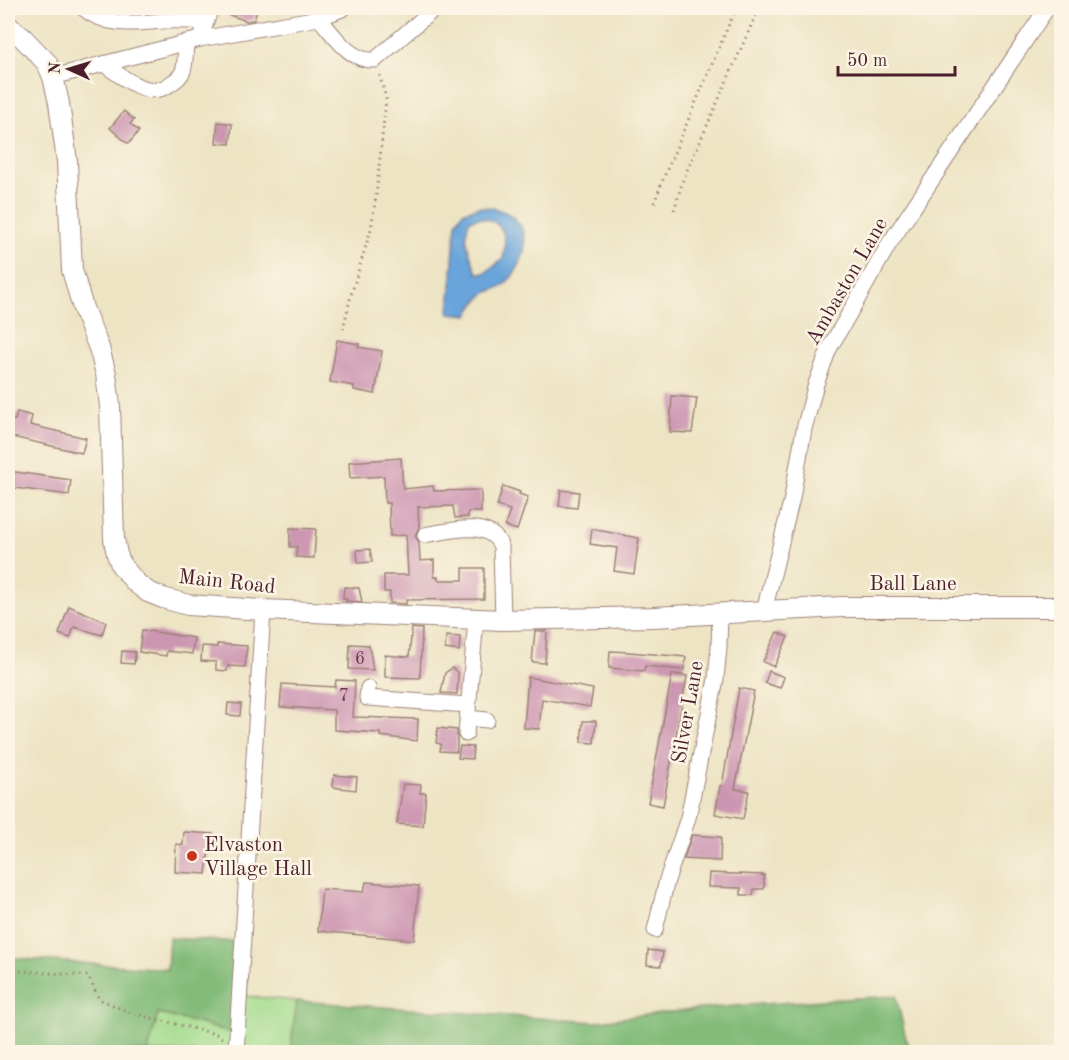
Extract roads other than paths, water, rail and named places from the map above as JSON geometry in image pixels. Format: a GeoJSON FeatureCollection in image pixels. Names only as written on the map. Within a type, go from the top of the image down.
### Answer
{"type":"FeatureCollection","features":[{"type":"Feature","properties":{"kind":"main road"},"geometry":{"type":"LineString","coordinates":[[8,26],[40,54],[53,77]]}},
{"type":"Feature","properties":{"kind":"main road","name":"Main Road"},"geometry":{"type":"LineString","coordinates":[[53,77],[66,141],[72,270],[83,308],[99,348],[110,406],[111,504],[117,554],[122,565],[136,583],[163,598],[188,605],[263,610],[503,620],[653,617],[764,611]]}},
{"type":"Feature","properties":{"kind":"main road","name":"Ball Lane"},"geometry":{"type":"LineString","coordinates":[[764,611],[842,607],[1062,607]]}},
{"type":"Feature","properties":{"kind":"street"},"geometry":{"type":"LineString","coordinates":[[83,8],[100,18],[130,24],[164,21],[206,22]]}},
{"type":"Feature","properties":{"kind":"street"},"geometry":{"type":"LineString","coordinates":[[104,64],[127,80],[151,91],[165,88],[183,71],[193,41],[212,8]]}},
{"type":"Feature","properties":{"kind":"street"},"geometry":{"type":"LineString","coordinates":[[53,77],[193,41],[319,18],[344,8]]}},
{"type":"Feature","properties":{"kind":"street"},"geometry":{"type":"LineString","coordinates":[[319,18],[347,50],[360,58],[375,60],[435,8]]}},
{"type":"Feature","properties":{"kind":"street","name":"Ambaston Lane"},"geometry":{"type":"LineString","coordinates":[[764,611],[788,516],[804,429],[816,384],[829,349],[889,244],[1047,8]]}},
{"type":"Feature","properties":{"kind":"street"},"geometry":{"type":"LineString","coordinates":[[425,535],[457,530],[483,530],[496,537],[501,547],[503,620]]}},
{"type":"Feature","properties":{"kind":"street"},"geometry":{"type":"LineString","coordinates":[[236,1050],[263,610]]}},
{"type":"Feature","properties":{"kind":"street","name":"Silver Lane"},"geometry":{"type":"LineString","coordinates":[[655,930],[667,880],[688,818],[716,680],[720,613]]}},
{"type":"Feature","properties":{"kind":"street"},"geometry":{"type":"LineString","coordinates":[[467,719],[476,619]]}},
{"type":"Feature","properties":{"kind":"street"},"geometry":{"type":"LineString","coordinates":[[368,688],[368,698],[467,719],[487,720]]}},
{"type":"Feature","properties":{"kind":"water"},"geometry":{"type":"Polygon","coordinates":[[[478,207],[494,208],[509,214],[523,231],[525,241],[524,252],[514,273],[504,285],[483,295],[468,315],[449,313],[456,223],[463,212],[478,207]],[[487,219],[470,220],[467,226],[468,246],[477,273],[485,273],[503,259],[505,243],[502,231],[494,222],[487,219]]]}},
{"type":"Feature","properties":{"kind":"place","name":"Elvaston Village Hall"},"geometry":{"type":"Point","coordinates":[192,856]}}]}
